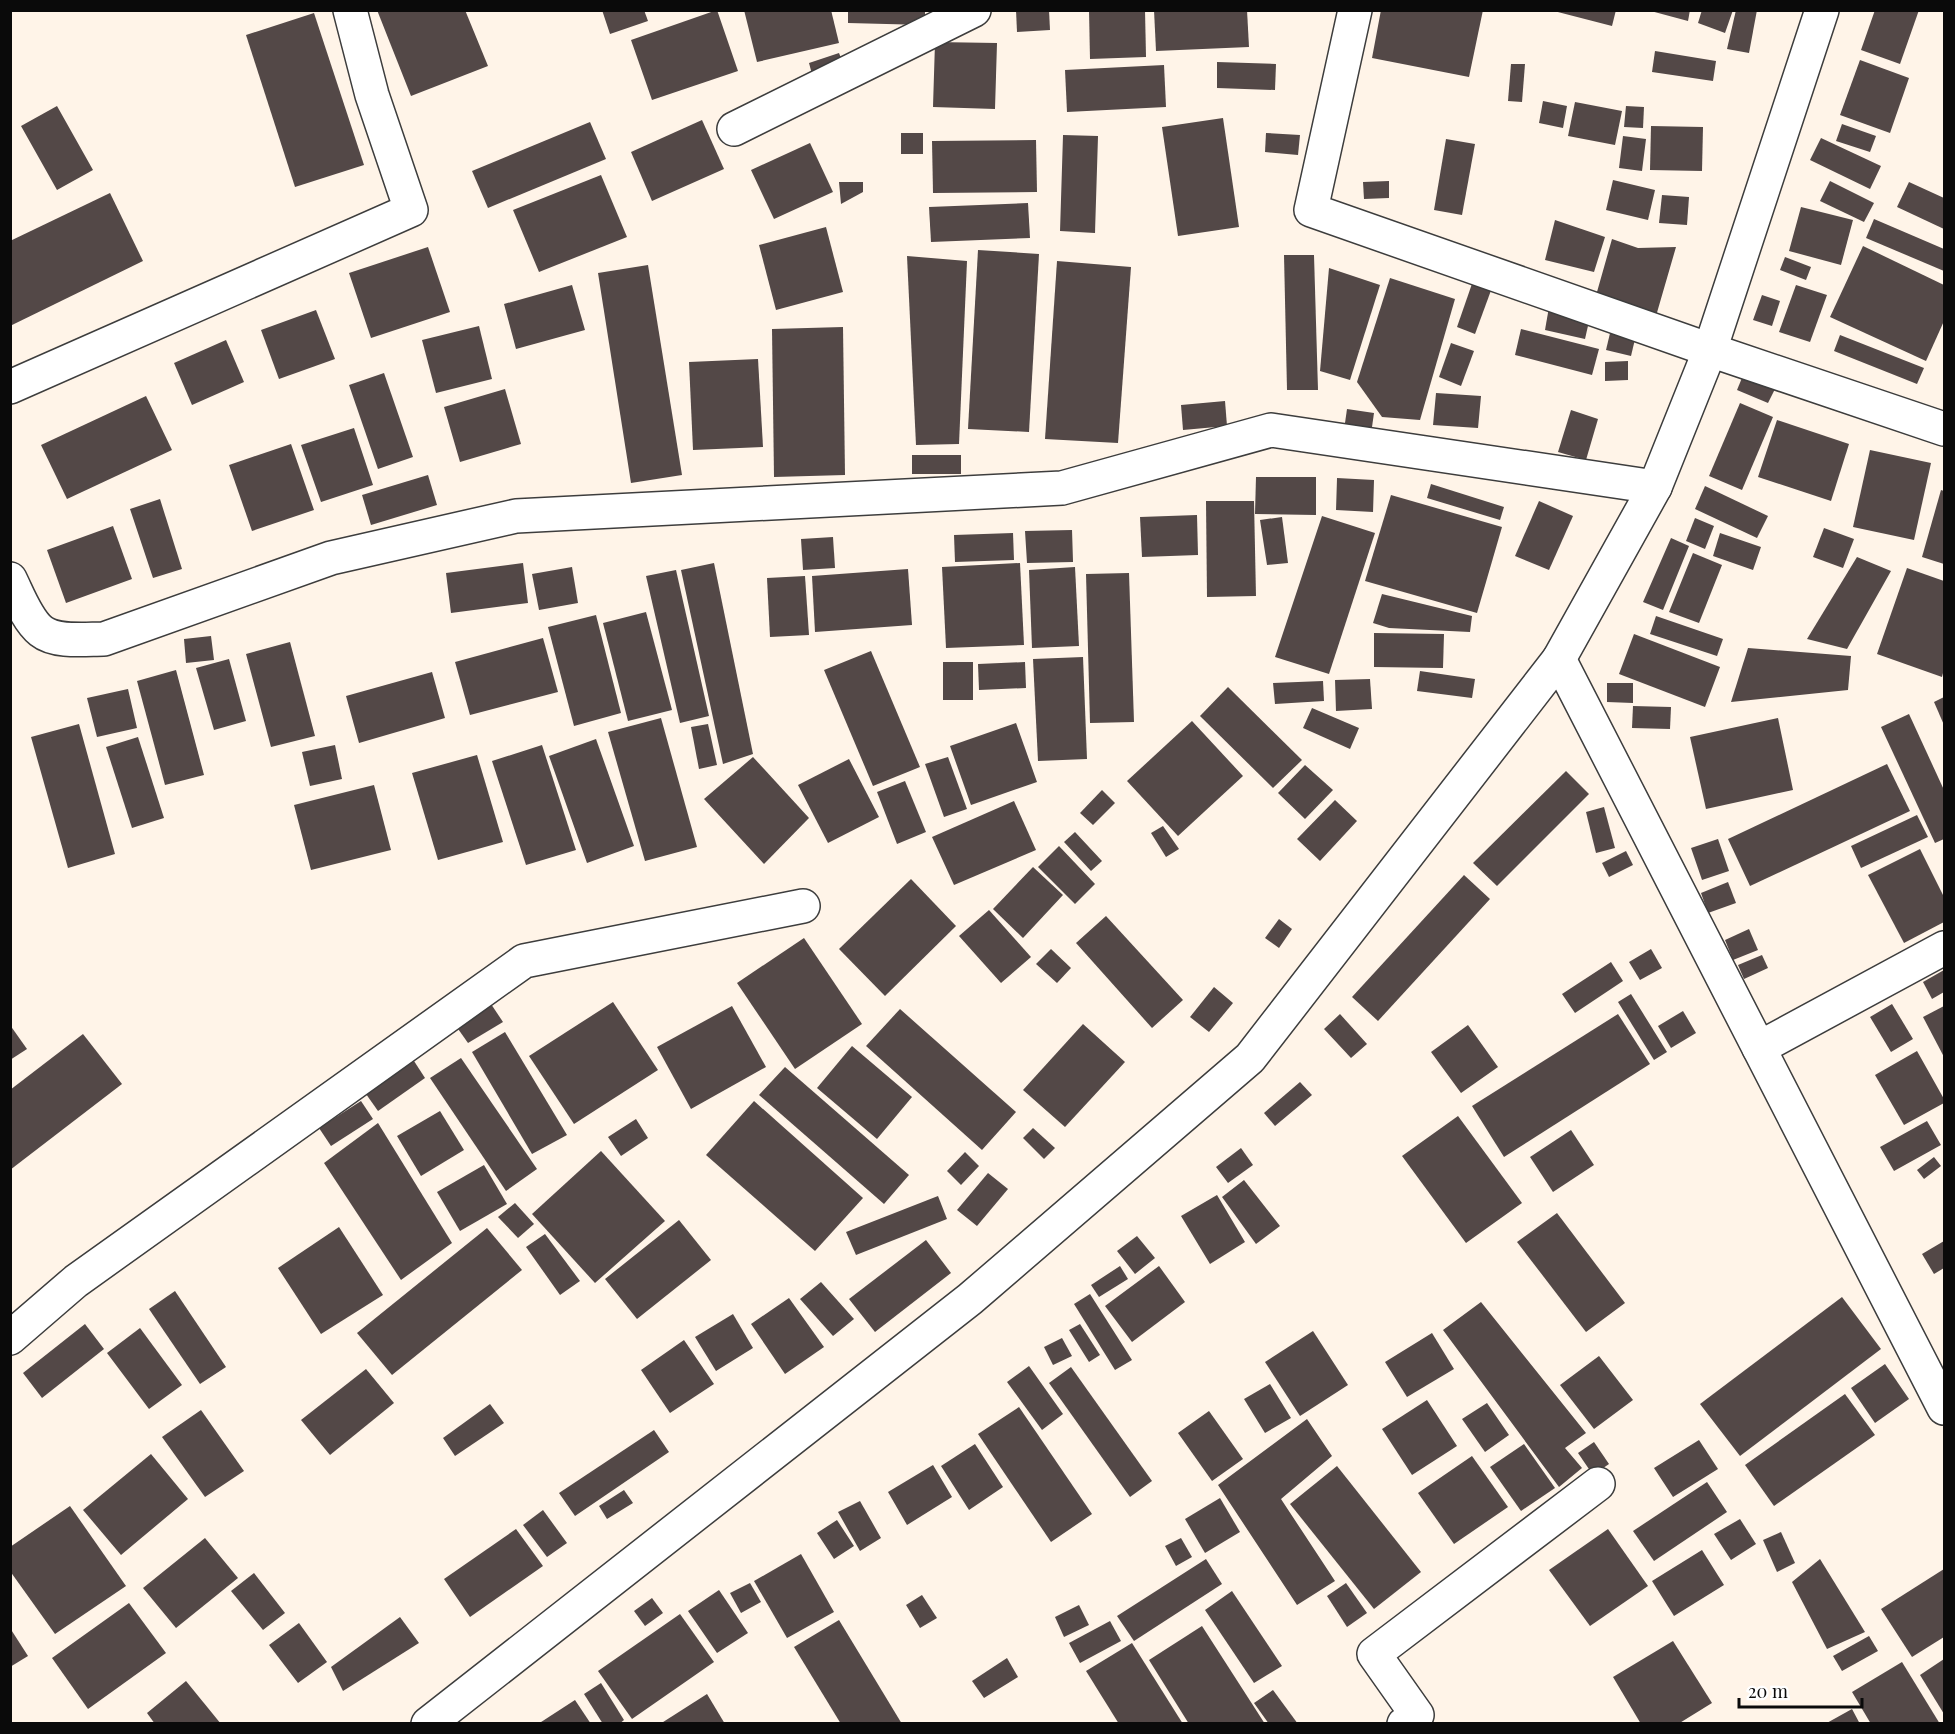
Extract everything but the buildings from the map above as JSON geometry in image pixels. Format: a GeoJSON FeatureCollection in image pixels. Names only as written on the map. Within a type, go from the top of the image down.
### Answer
{"type":"FeatureCollection","features":[{"type":"Feature","properties":{"kind":"street"},"geometry":{"type":"LineString","coordinates":[[10,387],[411,210],[372,95],[350,10]]}},
{"type":"Feature","properties":{"kind":"street"},"geometry":{"type":"LineString","coordinates":[[734,129],[974,10]]}},
{"type":"Feature","properties":{"kind":"street"},"geometry":{"type":"LineString","coordinates":[[1355,10],[1311,210],[1710,350],[1944,429]]}},
{"type":"Feature","properties":{"kind":"street"},"geometry":{"type":"LineString","coordinates":[[428,1724],[970,1299],[1250,1058],[1559,660],[1655,487],[1710,350],[1822,10]]}},
{"type":"Feature","properties":{"kind":"street"},"geometry":{"type":"LineString","coordinates":[[10,579],[25,611],[41,632],[65,640],[104,639],[332,558],[516,516],[1062,488],[1271,430],[1655,487]]}},
{"type":"Feature","properties":{"kind":"street"},"geometry":{"type":"LineString","coordinates":[[1559,660],[1944,1408]]}},
{"type":"Feature","properties":{"kind":"street"},"geometry":{"type":"LineString","coordinates":[[10,1338],[76,1281],[524,961],[803,906]]}},
{"type":"Feature","properties":{"kind":"street"},"geometry":{"type":"LineString","coordinates":[[1759,1048],[1944,948]]}},
{"type":"Feature","properties":{"kind":"street"},"geometry":{"type":"LineString","coordinates":[[1415,1721],[1374,1654],[1599,1484]]}}]}
